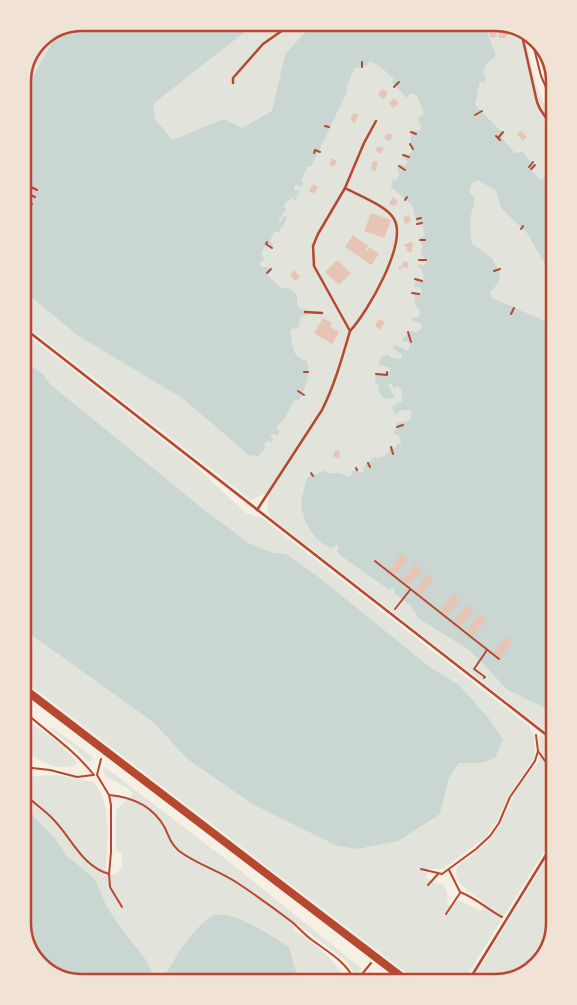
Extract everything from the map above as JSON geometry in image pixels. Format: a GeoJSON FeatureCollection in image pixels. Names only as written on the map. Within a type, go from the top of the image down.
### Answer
{"type":"FeatureCollection","features":[{"type":"Feature","properties":{"kind":"main road"},"geometry":{"type":"LineString","coordinates":[[31,694],[398,974]]}},
{"type":"Feature","properties":{"kind":"lane"},"geometry":{"type":"LineString","coordinates":[[233,83],[233,78],[263,44],[282,31]]}},
{"type":"Feature","properties":{"kind":"lane"},"geometry":{"type":"LineString","coordinates":[[523,40],[537,102],[546,118]]}},
{"type":"Feature","properties":{"kind":"lane"},"geometry":{"type":"LineString","coordinates":[[350,331],[314,266],[313,246],[345,188],[376,121]]}},
{"type":"Feature","properties":{"kind":"lane"},"geometry":{"type":"LineString","coordinates":[[257,510],[322,410],[338,373],[350,331],[370,304],[393,251],[397,226],[391,214],[345,188]]}},
{"type":"Feature","properties":{"kind":"lane"},"geometry":{"type":"LineString","coordinates":[[305,312],[322,313]]}},
{"type":"Feature","properties":{"kind":"lane"},"geometry":{"type":"LineString","coordinates":[[31,333],[546,734]]}},
{"type":"Feature","properties":{"kind":"lane"},"geometry":{"type":"LineString","coordinates":[[473,974],[546,855]]}},
{"type":"Feature","properties":{"kind":"path"},"geometry":{"type":"LineString","coordinates":[[535,51],[546,87]]}},
{"type":"Feature","properties":{"kind":"path"},"geometry":{"type":"LineString","coordinates":[[362,62],[362,67]]}},
{"type":"Feature","properties":{"kind":"path"},"geometry":{"type":"LineString","coordinates":[[394,87],[398,82]]}},
{"type":"Feature","properties":{"kind":"path"},"geometry":{"type":"LineString","coordinates":[[475,115],[482,111]]}},
{"type":"Feature","properties":{"kind":"path"},"geometry":{"type":"LineString","coordinates":[[325,126],[330,127]]}},
{"type":"Feature","properties":{"kind":"path"},"geometry":{"type":"LineString","coordinates":[[411,132],[416,134]]}},
{"type":"Feature","properties":{"kind":"path"},"geometry":{"type":"LineString","coordinates":[[498,138],[503,132]]}},
{"type":"Feature","properties":{"kind":"path"},"geometry":{"type":"LineString","coordinates":[[410,144],[413,149]]}},
{"type":"Feature","properties":{"kind":"path"},"geometry":{"type":"LineString","coordinates":[[314,153],[315,150],[320,152]]}},
{"type":"Feature","properties":{"kind":"path"},"geometry":{"type":"LineString","coordinates":[[403,155],[409,157]]}},
{"type":"Feature","properties":{"kind":"path"},"geometry":{"type":"LineString","coordinates":[[533,162],[530,168],[535,166]]}},
{"type":"Feature","properties":{"kind":"path"},"geometry":{"type":"LineString","coordinates":[[399,166],[405,170]]}},
{"type":"Feature","properties":{"kind":"path"},"geometry":{"type":"LineString","coordinates":[[31,187],[38,190]]}},
{"type":"Feature","properties":{"kind":"path"},"geometry":{"type":"LineString","coordinates":[[31,196],[35,197]]}},
{"type":"Feature","properties":{"kind":"path"},"geometry":{"type":"LineString","coordinates":[[417,224],[422,223]]}},
{"type":"Feature","properties":{"kind":"path"},"geometry":{"type":"LineString","coordinates":[[420,240],[425,240]]}},
{"type":"Feature","properties":{"kind":"path"},"geometry":{"type":"LineString","coordinates":[[267,242],[266,244],[272,248]]}},
{"type":"Feature","properties":{"kind":"path"},"geometry":{"type":"LineString","coordinates":[[418,260],[426,260]]}},
{"type":"Feature","properties":{"kind":"path"},"geometry":{"type":"LineString","coordinates":[[267,273],[271,268]]}},
{"type":"Feature","properties":{"kind":"path"},"geometry":{"type":"LineString","coordinates":[[494,271],[500,269]]}},
{"type":"Feature","properties":{"kind":"path"},"geometry":{"type":"LineString","coordinates":[[414,279],[422,281]]}},
{"type":"Feature","properties":{"kind":"path"},"geometry":{"type":"LineString","coordinates":[[412,293],[419,294]]}},
{"type":"Feature","properties":{"kind":"path"},"geometry":{"type":"LineString","coordinates":[[511,314],[514,308]]}},
{"type":"Feature","properties":{"kind":"path"},"geometry":{"type":"LineString","coordinates":[[408,332],[411,342]]}},
{"type":"Feature","properties":{"kind":"path"},"geometry":{"type":"LineString","coordinates":[[376,374],[386,375],[387,372]]}},
{"type":"Feature","properties":{"kind":"path"},"geometry":{"type":"LineString","coordinates":[[298,391],[304,395]]}},
{"type":"Feature","properties":{"kind":"path"},"geometry":{"type":"LineString","coordinates":[[397,426],[403,425]]}},
{"type":"Feature","properties":{"kind":"path"},"geometry":{"type":"LineString","coordinates":[[390,447],[393,454]]}},
{"type":"Feature","properties":{"kind":"path"},"geometry":{"type":"LineString","coordinates":[[368,463],[370,467]]}},
{"type":"Feature","properties":{"kind":"path"},"geometry":{"type":"LineString","coordinates":[[311,473],[314,476]]}},
{"type":"Feature","properties":{"kind":"path"},"geometry":{"type":"LineString","coordinates":[[375,561],[499,659]]}},
{"type":"Feature","properties":{"kind":"path"},"geometry":{"type":"LineString","coordinates":[[397,606],[410,590]]}},
{"type":"Feature","properties":{"kind":"path"},"geometry":{"type":"LineString","coordinates":[[475,668],[487,650]]}},
{"type":"Feature","properties":{"kind":"path"},"geometry":{"type":"LineString","coordinates":[[31,717],[79,757],[96,775],[109,795],[112,824],[110,887],[122,907]]}},
{"type":"Feature","properties":{"kind":"path"},"geometry":{"type":"LineString","coordinates":[[420,869],[442,874],[476,849],[490,836],[502,816],[510,797],[535,761],[538,751],[536,735],[539,729]]}},
{"type":"Feature","properties":{"kind":"path"},"geometry":{"type":"LineString","coordinates":[[538,751],[545,761]]}},
{"type":"Feature","properties":{"kind":"path"},"geometry":{"type":"LineString","coordinates":[[96,775],[100,761]]}},
{"type":"Feature","properties":{"kind":"path"},"geometry":{"type":"LineString","coordinates":[[31,767],[50,770],[77,778],[96,775]]}},
{"type":"Feature","properties":{"kind":"path"},"geometry":{"type":"LineString","coordinates":[[109,795],[130,798],[151,810],[159,819],[171,842],[178,850],[196,862],[237,883],[293,923],[311,940],[339,959],[352,974]]}},
{"type":"Feature","properties":{"kind":"path"},"geometry":{"type":"LineString","coordinates":[[31,800],[51,817],[85,860],[95,869],[109,874]]}},
{"type":"Feature","properties":{"kind":"path"},"geometry":{"type":"LineString","coordinates":[[449,870],[460,892],[478,900],[491,911],[507,919]]}},
{"type":"Feature","properties":{"kind":"path"},"geometry":{"type":"LineString","coordinates":[[428,885],[438,874]]}},
{"type":"Feature","properties":{"kind":"path"},"geometry":{"type":"LineString","coordinates":[[446,914],[460,892]]}},
{"type":"Feature","properties":{"kind":"path"},"geometry":{"type":"LineString","coordinates":[[362,974],[376,958]]}},
{"type":"Feature","properties":{"kind":"shaded area"},"geometry":{"type":"Polygon","coordinates":[[[83,31],[498,31],[511,34],[523,40],[527,43],[540,95],[546,107],[546,732],[270,517],[267,508],[269,498],[264,494],[251,500],[31,329],[31,79],[35,63],[40,54],[46,46],[63,35],[83,31]]]}},
{"type":"Feature","properties":{"kind":"shaded area"},"geometry":{"type":"Polygon","coordinates":[[[246,31],[153,104],[155,119],[172,140],[224,119],[242,128],[272,111],[285,55],[306,31],[487,31],[496,56],[485,66],[483,75],[486,76],[484,83],[480,81],[475,105],[504,134],[502,138],[515,153],[523,152],[535,167],[532,171],[541,180],[544,177],[546,179],[546,266],[527,233],[501,208],[496,191],[478,180],[472,183],[469,192],[474,197],[470,224],[472,244],[492,258],[500,273],[498,283],[490,293],[492,298],[546,321],[546,709],[506,689],[469,650],[418,618],[411,606],[394,593],[394,589],[389,590],[340,555],[337,551],[339,547],[336,545],[332,548],[326,546],[316,538],[303,515],[301,507],[305,484],[311,474],[316,475],[321,471],[323,473],[323,470],[325,470],[327,473],[339,473],[347,477],[351,476],[353,471],[358,469],[359,472],[363,473],[365,465],[374,457],[382,457],[391,447],[396,448],[397,444],[401,444],[399,434],[394,435],[397,423],[411,420],[411,410],[402,410],[395,414],[392,407],[402,401],[402,390],[397,386],[393,389],[392,384],[388,384],[395,398],[385,399],[378,391],[379,387],[375,382],[376,373],[390,372],[390,368],[378,364],[382,356],[388,355],[401,359],[402,355],[393,346],[396,345],[408,351],[410,344],[402,341],[404,337],[410,331],[417,332],[422,328],[422,324],[412,321],[413,318],[419,317],[419,309],[415,304],[414,292],[422,293],[421,287],[414,287],[416,279],[424,280],[422,269],[419,268],[418,264],[424,266],[426,264],[425,259],[421,255],[421,238],[425,235],[423,225],[417,224],[412,205],[391,187],[393,179],[396,180],[400,174],[397,170],[400,164],[404,166],[408,162],[403,158],[404,154],[409,155],[412,151],[410,141],[412,131],[420,130],[419,116],[422,116],[424,112],[417,96],[410,93],[407,98],[392,82],[394,79],[374,63],[370,62],[366,66],[354,69],[346,88],[348,90],[311,167],[308,166],[301,181],[303,183],[302,187],[295,185],[294,190],[300,190],[297,196],[294,195],[297,198],[295,201],[292,198],[286,202],[284,207],[286,209],[278,222],[280,223],[284,216],[287,218],[279,232],[274,232],[270,241],[273,245],[271,249],[265,246],[261,253],[264,259],[260,263],[262,267],[268,267],[271,271],[269,274],[266,272],[266,274],[280,287],[290,289],[297,295],[297,305],[301,309],[307,310],[307,315],[301,316],[298,329],[292,328],[290,331],[295,354],[301,359],[306,360],[308,375],[299,401],[295,399],[286,416],[276,428],[280,431],[277,436],[273,433],[270,437],[274,440],[271,443],[268,440],[264,445],[266,448],[258,456],[249,455],[182,398],[77,335],[31,297],[31,79],[54,40],[73,32],[246,31]]]}},
{"type":"Feature","properties":{"kind":"shaded area"},"geometry":{"type":"Polygon","coordinates":[[[31,337],[193,464],[246,513],[262,518],[530,727],[534,736],[535,755],[509,795],[496,823],[485,838],[443,869],[429,869],[426,877],[434,883],[443,884],[447,892],[448,905],[452,907],[458,900],[481,911],[484,908],[484,903],[480,899],[459,883],[456,872],[458,866],[488,842],[502,821],[516,791],[540,759],[539,736],[542,735],[546,738],[546,849],[468,974],[408,974],[31,686],[31,635],[153,722],[187,759],[254,805],[337,846],[357,849],[440,814],[449,778],[459,762],[480,763],[458,684],[431,668],[320,578],[286,554],[271,552],[249,543],[207,512],[50,384],[44,376],[31,365],[31,337]]]}},
{"type":"Feature","properties":{"kind":"shaded area"},"geometry":{"type":"Polygon","coordinates":[[[31,366],[41,372],[50,384],[207,512],[249,543],[271,552],[286,554],[320,578],[431,668],[458,684],[490,720],[503,740],[495,758],[480,763],[459,763],[449,778],[440,814],[398,841],[357,849],[337,846],[254,805],[187,759],[153,722],[31,635],[31,366]]]}},
{"type":"Feature","properties":{"kind":"shaded area"},"geometry":{"type":"Polygon","coordinates":[[[31,723],[60,744],[76,761],[76,765],[63,767],[39,760],[31,755],[31,723]]]}},
{"type":"Feature","properties":{"kind":"shaded area"},"geometry":{"type":"Polygon","coordinates":[[[49,728],[53,728],[93,757],[91,762],[49,728]]]}},
{"type":"Feature","properties":{"kind":"shaded area"},"geometry":{"type":"Polygon","coordinates":[[[105,767],[232,864],[362,969],[358,974],[355,974],[346,961],[297,924],[294,929],[329,958],[342,974],[296,974],[296,972],[213,915],[186,942],[166,974],[153,974],[146,960],[107,907],[95,879],[67,856],[54,837],[31,814],[31,778],[33,776],[56,775],[94,782],[104,802],[108,824],[106,870],[104,876],[115,874],[122,868],[122,854],[116,849],[116,810],[133,794],[127,788],[105,776],[103,771],[105,767]]]}},
{"type":"Feature","properties":{"kind":"shaded area"},"geometry":{"type":"Polygon","coordinates":[[[31,814],[54,837],[67,856],[95,879],[107,907],[146,960],[152,973],[73,973],[54,965],[40,951],[34,939],[31,922],[31,814]]]}},
{"type":"Feature","properties":{"kind":"shaded area"},"geometry":{"type":"Polygon","coordinates":[[[546,860],[546,922],[544,935],[539,948],[528,961],[511,971],[494,974],[476,974],[546,860]]]}},
{"type":"Feature","properties":{"kind":"shaded area"},"geometry":{"type":"Polygon","coordinates":[[[215,915],[233,916],[243,920],[289,947],[296,974],[165,974],[182,947],[193,934],[202,924],[215,915]]]}},
{"type":"Feature","properties":{"kind":"building"},"geometry":{"type":"Polygon","coordinates":[[[489,31],[495,31],[497,37],[491,38],[489,31]]]}},
{"type":"Feature","properties":{"kind":"building"},"geometry":{"type":"Polygon","coordinates":[[[499,31],[507,33],[506,38],[499,38],[499,31]]]}},
{"type":"Feature","properties":{"kind":"building"},"geometry":{"type":"Polygon","coordinates":[[[382,89],[388,92],[384,99],[378,95],[382,89]]]}},
{"type":"Feature","properties":{"kind":"building"},"geometry":{"type":"Polygon","coordinates":[[[394,98],[399,103],[393,108],[389,103],[394,98]]]}},
{"type":"Feature","properties":{"kind":"building"},"geometry":{"type":"Polygon","coordinates":[[[353,113],[359,115],[355,123],[350,120],[353,113]]]}},
{"type":"Feature","properties":{"kind":"building"},"geometry":{"type":"Polygon","coordinates":[[[521,131],[527,137],[523,141],[517,134],[521,131]]]}},
{"type":"Feature","properties":{"kind":"building"},"geometry":{"type":"Polygon","coordinates":[[[388,133],[393,136],[389,141],[384,138],[388,133]]]}},
{"type":"Feature","properties":{"kind":"building"},"geometry":{"type":"Polygon","coordinates":[[[378,146],[384,148],[381,154],[375,151],[378,146]]]}},
{"type":"Feature","properties":{"kind":"building"},"geometry":{"type":"Polygon","coordinates":[[[332,158],[337,161],[334,167],[329,164],[332,158]]]}},
{"type":"Feature","properties":{"kind":"building"},"geometry":{"type":"Polygon","coordinates":[[[373,161],[378,161],[375,172],[371,169],[373,161]]]}},
{"type":"Feature","properties":{"kind":"building"},"geometry":{"type":"Polygon","coordinates":[[[313,184],[318,187],[314,194],[309,191],[313,184]]]}},
{"type":"Feature","properties":{"kind":"building"},"geometry":{"type":"Polygon","coordinates":[[[393,197],[398,201],[394,207],[389,203],[393,197]]]}},
{"type":"Feature","properties":{"kind":"building"},"geometry":{"type":"Polygon","coordinates":[[[371,213],[391,220],[384,238],[364,231],[371,213]]]}},
{"type":"Feature","properties":{"kind":"building"},"geometry":{"type":"Polygon","coordinates":[[[409,215],[411,222],[405,224],[403,217],[409,215]]]}},
{"type":"Feature","properties":{"kind":"building"},"geometry":{"type":"Polygon","coordinates":[[[353,235],[368,246],[365,250],[367,251],[369,247],[379,254],[371,265],[345,247],[353,235]]]}},
{"type":"Feature","properties":{"kind":"building"},"geometry":{"type":"Polygon","coordinates":[[[408,242],[413,243],[412,252],[406,251],[407,247],[404,246],[408,242]]]}},
{"type":"Feature","properties":{"kind":"building"},"geometry":{"type":"Polygon","coordinates":[[[337,260],[351,273],[339,285],[325,272],[337,260]]]}},
{"type":"Feature","properties":{"kind":"building"},"geometry":{"type":"Polygon","coordinates":[[[403,261],[409,263],[407,268],[402,267],[403,261]]]}},
{"type":"Feature","properties":{"kind":"building"},"geometry":{"type":"Polygon","coordinates":[[[294,270],[300,277],[295,281],[290,275],[294,270]]]}},
{"type":"Feature","properties":{"kind":"building"},"geometry":{"type":"Polygon","coordinates":[[[323,318],[332,323],[330,327],[339,332],[332,344],[314,333],[323,318]]]}},
{"type":"Feature","properties":{"kind":"building"},"geometry":{"type":"Polygon","coordinates":[[[379,319],[385,322],[380,330],[375,326],[379,319]]]}},
{"type":"Feature","properties":{"kind":"building"},"geometry":{"type":"Polygon","coordinates":[[[335,450],[340,451],[339,458],[333,457],[335,450]]]}},
{"type":"Feature","properties":{"kind":"building"},"geometry":{"type":"Polygon","coordinates":[[[401,554],[408,559],[396,575],[389,570],[401,554]]]}},
{"type":"Feature","properties":{"kind":"building"},"geometry":{"type":"Polygon","coordinates":[[[415,564],[422,570],[409,585],[402,580],[415,564]]]}},
{"type":"Feature","properties":{"kind":"building"},"geometry":{"type":"Polygon","coordinates":[[[428,574],[434,579],[422,595],[415,590],[428,574]]]}},
{"type":"Feature","properties":{"kind":"building"},"geometry":{"type":"Polygon","coordinates":[[[453,594],[460,600],[447,616],[441,610],[453,594]]]}},
{"type":"Feature","properties":{"kind":"building"},"geometry":{"type":"Polygon","coordinates":[[[467,605],[474,610],[461,626],[454,620],[467,605]]]}},
{"type":"Feature","properties":{"kind":"building"},"geometry":{"type":"Polygon","coordinates":[[[479,614],[486,620],[473,636],[467,630],[479,614]]]}},
{"type":"Feature","properties":{"kind":"building"},"geometry":{"type":"Polygon","coordinates":[[[506,637],[513,642],[500,658],[493,653],[506,637]]]}}]}
